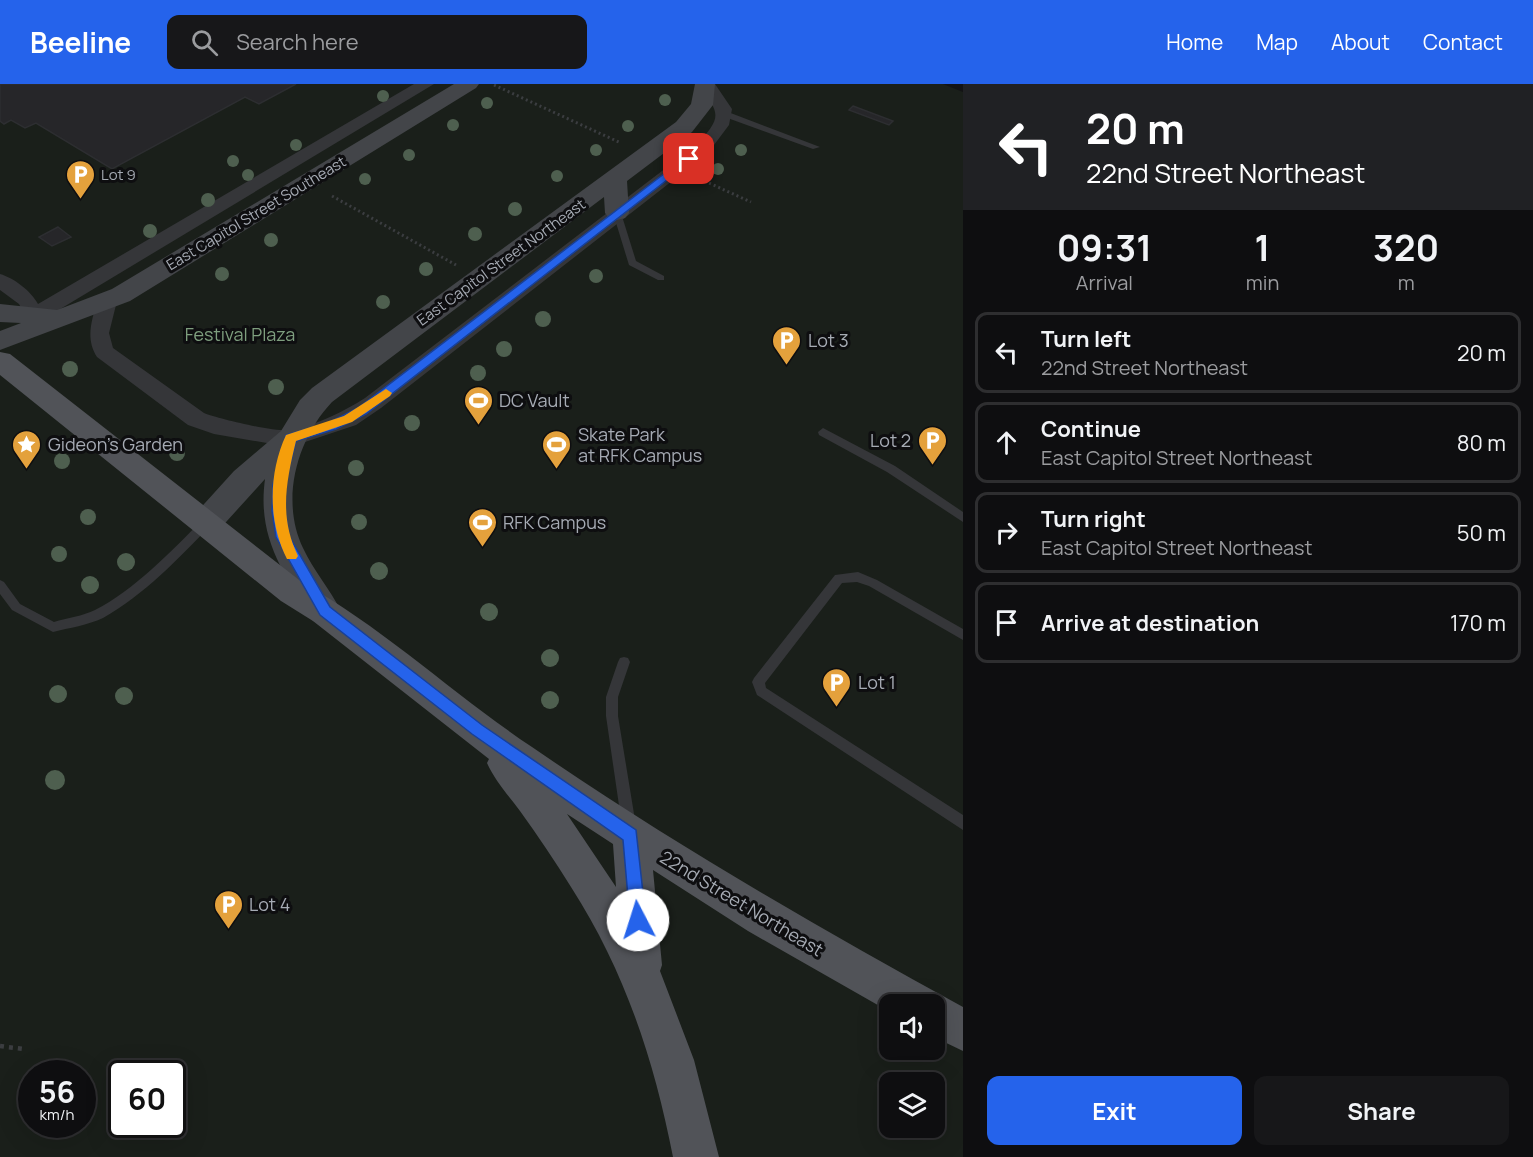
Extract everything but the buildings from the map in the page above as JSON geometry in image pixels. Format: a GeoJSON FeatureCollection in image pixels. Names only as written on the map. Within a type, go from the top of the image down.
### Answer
{"type":"FeatureCollection","features":[{"type":"Feature","properties":{"kind":"main road","name":"East Capitol Street Southeast"},"geometry":{"type":"LineString","coordinates":[[0,313],[63,318],[107,301],[469,84]]}},
{"type":"Feature","properties":{"kind":"main road","name":"East Capitol Street Northeast"},"geometry":{"type":"LineString","coordinates":[[325,611],[292,558],[280,525],[279,484],[290,439],[304,412],[322,395],[615,179],[691,120],[702,105],[705,84]]}},
{"type":"Feature","properties":{"kind":"main road"},"geometry":{"type":"LineString","coordinates":[[272,204],[278,173]]}},
{"type":"Feature","properties":{"kind":"main road"},"geometry":{"type":"LineString","coordinates":[[615,179],[617,213]]}},
{"type":"Feature","properties":{"kind":"main road"},"geometry":{"type":"LineString","coordinates":[[0,341],[63,318]]}},
{"type":"Feature","properties":{"kind":"main road","name":"22nd Street Northeast"},"geometry":{"type":"LineString","coordinates":[[0,361],[292,592],[325,611],[477,729],[631,836],[772,922],[899,994]]}},
{"type":"Feature","properties":{"kind":"main road"},"geometry":{"type":"LineString","coordinates":[[206,523],[245,479],[290,439]]}},
{"type":"Feature","properties":{"kind":"main road"},"geometry":{"type":"LineString","coordinates":[[477,729],[521,783],[564,842],[615,926],[644,983],[675,1069],[696,1157]]}},
{"type":"Feature","properties":{"kind":"main road"},"geometry":{"type":"LineString","coordinates":[[631,836],[644,983]]}},
{"type":"Feature","properties":{"kind":"main road"},"geometry":{"type":"LineString","coordinates":[[945,1020],[963,1030]]}},
{"type":"Feature","properties":{"kind":"street","name":"East Capitol Street Southeast"},"geometry":{"type":"LineString","coordinates":[[34,315],[426,84]]}},
{"type":"Feature","properties":{"kind":"street","name":"East Capitol Street Northeast"},"geometry":{"type":"LineString","coordinates":[[290,439],[332,426],[362,411],[702,149],[715,133],[725,114],[723,102],[705,84]]}},
{"type":"Feature","properties":{"kind":"street"},"geometry":{"type":"LineString","coordinates":[[0,280],[26,300],[34,315]]}},
{"type":"Feature","properties":{"kind":"street"},"geometry":{"type":"LineString","coordinates":[[107,301],[100,326],[101,345],[109,356],[196,419],[214,426],[290,439]]}},
{"type":"Feature","properties":{"kind":"lane"},"geometry":{"type":"LineString","coordinates":[[725,114],[816,147]]}},
{"type":"Feature","properties":{"kind":"lane"},"geometry":{"type":"LineString","coordinates":[[617,213],[632,263],[662,278]]}},
{"type":"Feature","properties":{"kind":"lane"},"geometry":{"type":"LineString","coordinates":[[823,432],[891,469],[963,518]]}},
{"type":"Feature","properties":{"kind":"lane"},"geometry":{"type":"LineString","coordinates":[[0,585],[16,607],[53,627],[97,615],[157,572],[206,523]]}},
{"type":"Feature","properties":{"kind":"lane"},"geometry":{"type":"LineString","coordinates":[[963,635],[858,577],[839,578],[758,682],[761,691],[963,823]]}},
{"type":"Feature","properties":{"kind":"lane"},"geometry":{"type":"LineString","coordinates":[[624,662],[612,697],[612,728],[631,836]]}},
{"type":"Feature","properties":{"kind":"path"},"geometry":{"type":"LineString","coordinates":[[492,84],[625,144]]}},
{"type":"Feature","properties":{"kind":"path"},"geometry":{"type":"LineString","coordinates":[[696,177],[751,202]]}},
{"type":"Feature","properties":{"kind":"path"},"geometry":{"type":"LineString","coordinates":[[327,193],[458,266]]}},
{"type":"Feature","properties":{"kind":"path"},"geometry":{"type":"LineString","coordinates":[[0,1046],[23,1049]]}},
{"type":"Feature","properties":{"kind":"green space","name":"RFK Campus"},"geometry":{"type":"Polygon","coordinates":[[[0,84],[943,84],[963,92],[963,1157],[0,1157],[0,84]]]}},
{"type":"Feature","properties":{"kind":"slow traffic"},"geometry":{"type":"LineString","coordinates":[[291,556],[282,537],[279,511],[279,484],[290,439],[348,419],[386,393]]}},
{"type":"Feature","properties":{"kind":"place","name":"Lot 9"},"geometry":{"type":"Point","coordinates":[80,200]}},
{"type":"Feature","properties":{"kind":"place","name":"Lot 3"},"geometry":{"type":"Point","coordinates":[787,366]}},
{"type":"Feature","properties":{"kind":"place","name":"DC Vault"},"geometry":{"type":"Point","coordinates":[478,426]}},
{"type":"Feature","properties":{"kind":"place","name":"Lot 2"},"geometry":{"type":"Point","coordinates":[932,466]}},
{"type":"Feature","properties":{"kind":"place","name":"Gideon's Garden"},"geometry":{"type":"Point","coordinates":[27,470]}},
{"type":"Feature","properties":{"kind":"place","name":"Skate Park at RFK Campus"},"geometry":{"type":"Point","coordinates":[557,470]}},
{"type":"Feature","properties":{"kind":"place","name":"RFK Campus"},"geometry":{"type":"Point","coordinates":[482,548]}},
{"type":"Feature","properties":{"kind":"place","name":"Lot 1"},"geometry":{"type":"Point","coordinates":[837,708]}},
{"type":"Feature","properties":{"kind":"place","name":"Lot 4"},"geometry":{"type":"Point","coordinates":[228,930]}},
{"type":"Feature","properties":{"kind":"route"},"geometry":{"type":"LineString","coordinates":[[638,920],[631,836],[477,729],[325,611],[292,558],[282,537],[279,484],[290,439],[332,426],[362,411],[689,159]]}},
{"type":"Feature","properties":{"kind":"park label","name":"Festival Plaza"},"geometry":{"type":"Point","coordinates":[240,334]}}]}
